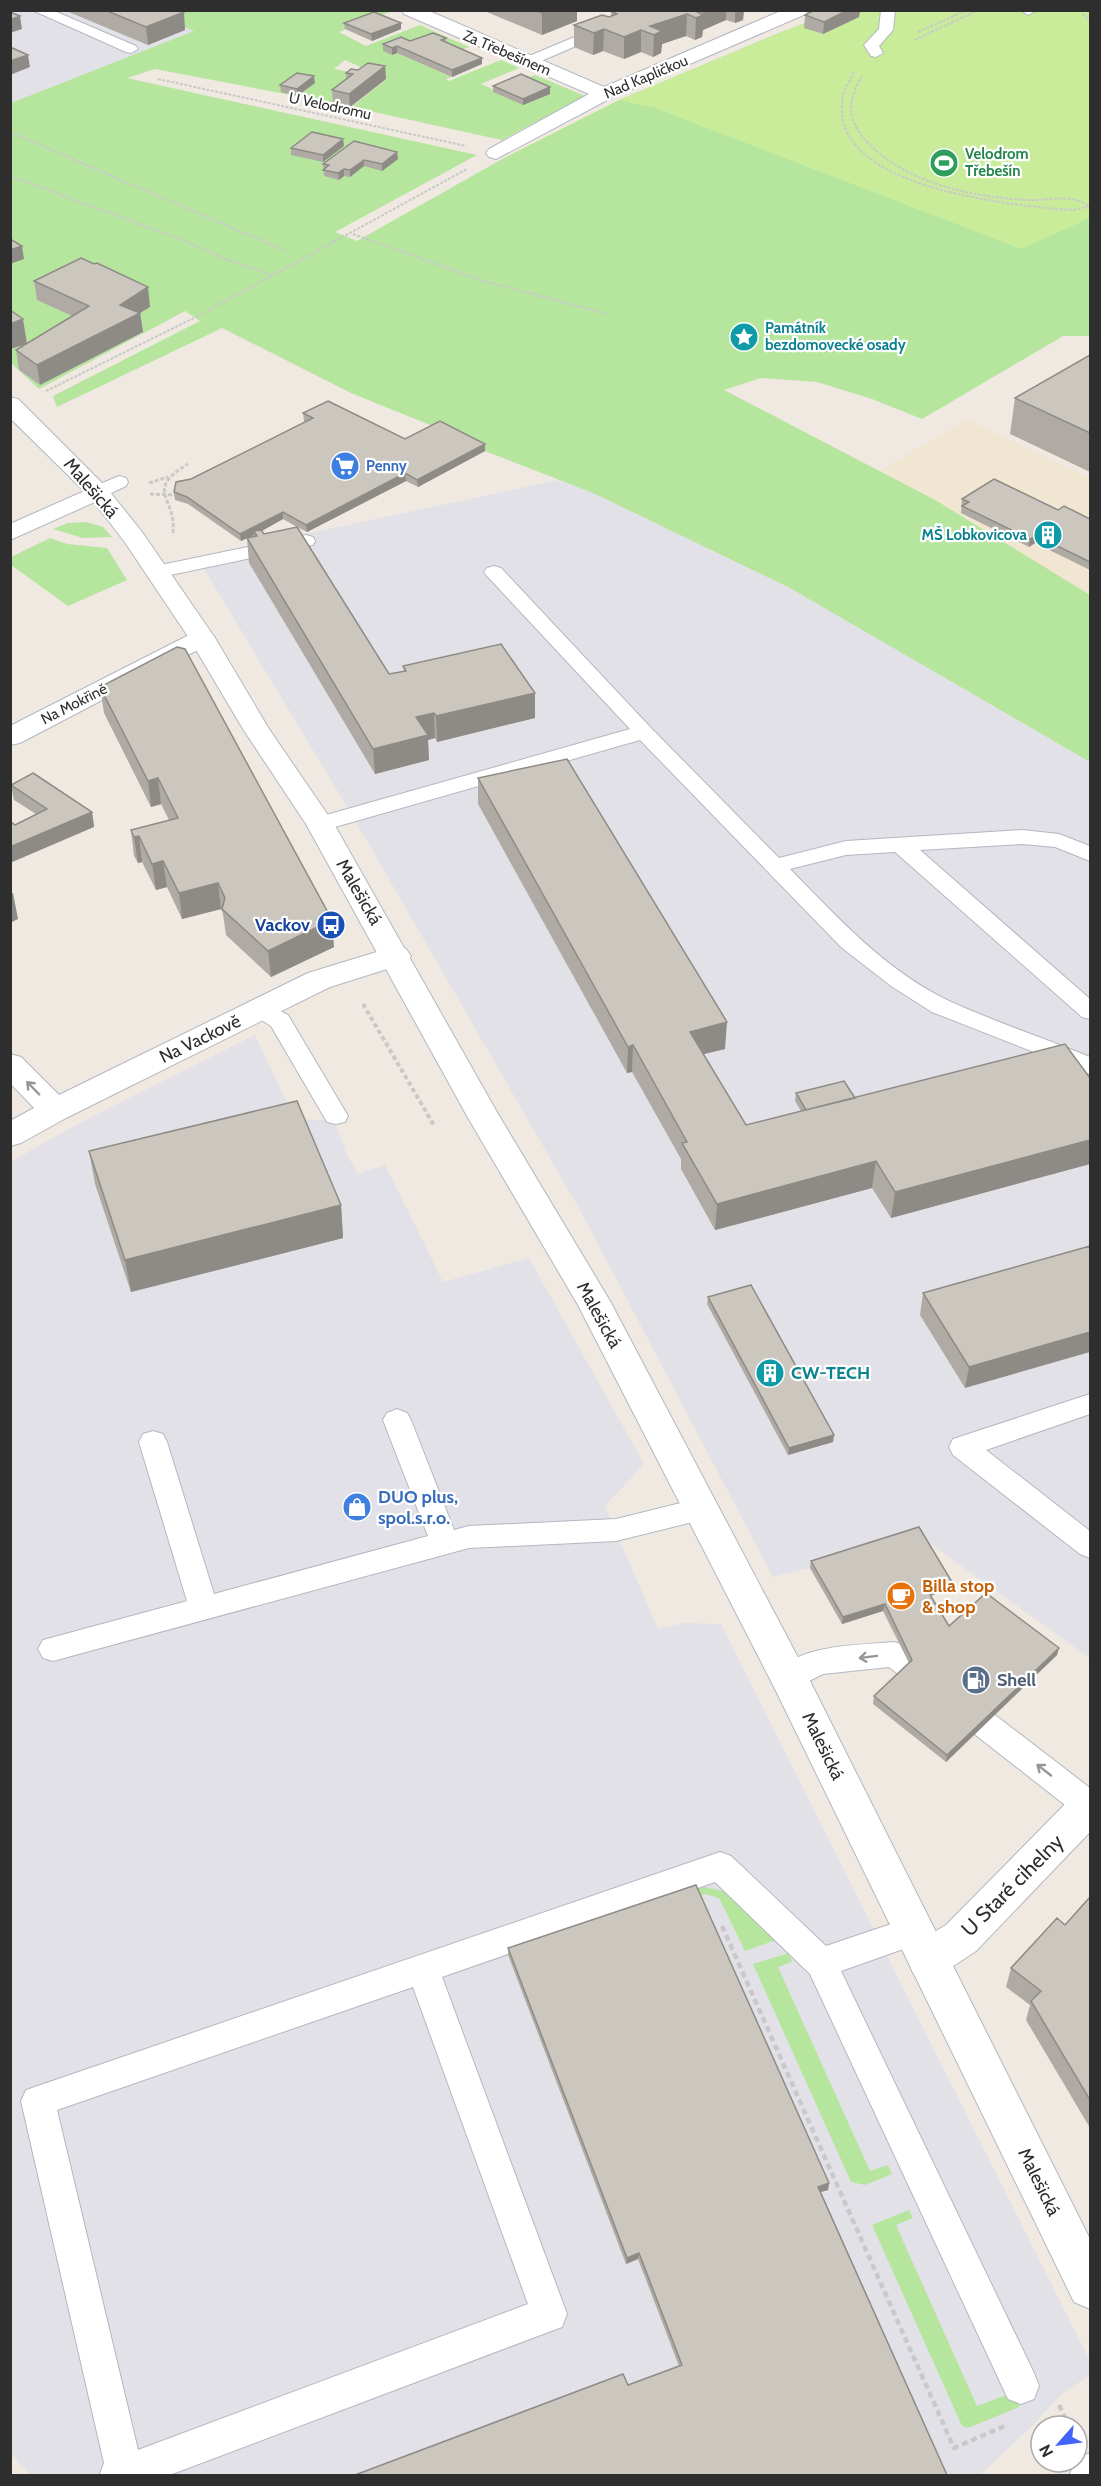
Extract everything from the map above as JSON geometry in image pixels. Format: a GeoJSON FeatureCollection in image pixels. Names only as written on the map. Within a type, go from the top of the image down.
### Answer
{"type":"FeatureCollection","features":[{"type":"Feature","properties":{"kind":"street","name":"Za Třebešínem"},"geometry":{"type":"LineString","coordinates":[[410,10],[604,94]]}},
{"type":"Feature","properties":{"kind":"street","name":"Nad Kapličkou"},"geometry":{"type":"LineString","coordinates":[[496,153],[604,94],[800,10]]}},
{"type":"Feature","properties":{"kind":"street","name":"Malešická"},"geometry":{"type":"LineString","coordinates":[[10,404],[109,487],[156,572],[202,638],[256,729],[321,824],[483,1116],[593,1301],[789,1678],[1090,2286]]}},
{"type":"Feature","properties":{"kind":"street"},"geometry":{"type":"LineString","coordinates":[[10,533],[109,487]]}},
{"type":"Feature","properties":{"kind":"street","name":"Na Mokřině"},"geometry":{"type":"LineString","coordinates":[[10,737],[202,638]]}},
{"type":"Feature","properties":{"kind":"street","name":"Na Vackově"},"geometry":{"type":"LineString","coordinates":[[10,1135],[319,980],[396,956]]}},
{"type":"Feature","properties":{"kind":"street"},"geometry":{"type":"LineString","coordinates":[[10,1064],[56,1110]]}},
{"type":"Feature","properties":{"kind":"street","name":"U Staré cihelny"},"geometry":{"type":"LineString","coordinates":[[921,1945],[961,1938],[1090,1805]]}},
{"type":"Feature","properties":{"kind":"lane"},"geometry":{"type":"LineString","coordinates":[[39,10],[131,49]]}},
{"type":"Feature","properties":{"kind":"lane"},"geometry":{"type":"LineString","coordinates":[[527,62],[652,10]]}},
{"type":"Feature","properties":{"kind":"lane"},"geometry":{"type":"LineString","coordinates":[[876,53],[871,45],[886,30],[888,10]]}},
{"type":"Feature","properties":{"kind":"lane"},"geometry":{"type":"LineString","coordinates":[[156,572],[306,541]]}},
{"type":"Feature","properties":{"kind":"lane"},"geometry":{"type":"LineString","coordinates":[[494,572],[644,732],[849,942],[899,981],[940,1006],[1090,1066]]}},
{"type":"Feature","properties":{"kind":"lane"},"geometry":{"type":"LineString","coordinates":[[321,824],[644,732]]}},
{"type":"Feature","properties":{"kind":"lane"},"geometry":{"type":"LineString","coordinates":[[775,866],[846,848],[1022,837],[1059,841],[1090,854]]}},
{"type":"Feature","properties":{"kind":"lane"},"geometry":{"type":"LineString","coordinates":[[901,844],[1090,1011]]}},
{"type":"Feature","properties":{"kind":"lane"},"geometry":{"type":"LineString","coordinates":[[261,1009],[280,1021],[336,1116]]}},
{"type":"Feature","properties":{"kind":"lane"},"geometry":{"type":"LineString","coordinates":[[1090,1404],[963,1448],[1090,1546]]}},
{"type":"Feature","properties":{"kind":"lane"},"geometry":{"type":"LineString","coordinates":[[397,1420],[445,1544]]}},
{"type":"Feature","properties":{"kind":"lane"},"geometry":{"type":"LineString","coordinates":[[153,1442],[204,1608]]}},
{"type":"Feature","properties":{"kind":"lane"},"geometry":{"type":"LineString","coordinates":[[53,1649],[470,1537],[616,1530],[701,1509]]}},
{"type":"Feature","properties":{"kind":"lane"},"geometry":{"type":"LineString","coordinates":[[789,1678],[818,1662],[894,1654],[1090,1805]]}},
{"type":"Feature","properties":{"kind":"lane"},"geometry":{"type":"LineString","coordinates":[[423,1968],[549,2314],[121,2474],[38,2101],[423,1968],[720,1866],[821,1963],[1021,2386]]}},
{"type":"Feature","properties":{"kind":"lane"},"geometry":{"type":"LineString","coordinates":[[821,1963],[921,1945]]}},
{"type":"Feature","properties":{"kind":"lane"},"geometry":{"type":"LineString","coordinates":[[1088,2475],[1090,2471]]}},
{"type":"Feature","properties":{"kind":"path"},"geometry":{"type":"LineString","coordinates":[[867,69],[856,83],[851,98],[850,112],[863,138],[895,166],[925,180],[955,189],[1028,201],[1073,200],[1084,202],[1089,206],[1065,210],[950,193],[919,183],[869,157],[852,140],[839,112],[847,83],[857,68],[876,53],[967,10]]}},
{"type":"Feature","properties":{"kind":"path"},"geometry":{"type":"LineString","coordinates":[[910,42],[978,10]]}},
{"type":"Feature","properties":{"kind":"path"},"geometry":{"type":"LineString","coordinates":[[1082,14],[1090,20]]}},
{"type":"Feature","properties":{"kind":"path"},"geometry":{"type":"LineString","coordinates":[[1090,38],[1090,49]]}},
{"type":"Feature","properties":{"kind":"path","name":"U Velodromu"},"geometry":{"type":"LineString","coordinates":[[158,80],[496,153]]}},
{"type":"Feature","properties":{"kind":"path"},"geometry":{"type":"LineString","coordinates":[[10,132],[286,251]]}},
{"type":"Feature","properties":{"kind":"path"},"geometry":{"type":"LineString","coordinates":[[61,385],[200,315],[496,153]]}},
{"type":"Feature","properties":{"kind":"path"},"geometry":{"type":"LineString","coordinates":[[10,176],[180,238],[228,260],[274,275]]}},
{"type":"Feature","properties":{"kind":"path"},"geometry":{"type":"LineString","coordinates":[[352,233],[481,280],[607,314]]}},
{"type":"Feature","properties":{"kind":"path"},"geometry":{"type":"LineString","coordinates":[[170,538],[175,530],[174,520],[164,494],[168,477],[188,464]]}},
{"type":"Feature","properties":{"kind":"path"},"geometry":{"type":"LineString","coordinates":[[164,494],[176,495]]}},
{"type":"Feature","properties":{"kind":"path"},"geometry":{"type":"LineString","coordinates":[[356,1003],[365,1005],[435,1127]]}},
{"type":"Feature","properties":{"kind":"path"},"geometry":{"type":"LineString","coordinates":[[718,1917],[954,2448],[1016,2421]]}},
{"type":"Feature","properties":{"kind":"path"},"geometry":{"type":"LineString","coordinates":[[1047,2407],[1058,2402],[1063,2414]]}},
{"type":"Feature","properties":{"kind":"shaded area"},"geometry":{"type":"Polygon","coordinates":[[[10,11],[145,11],[195,31],[11,103],[10,11]]]}},
{"type":"Feature","properties":{"kind":"shaded area"},"geometry":{"type":"Polygon","coordinates":[[[967,420],[1090,478],[1090,595],[937,501],[879,471],[967,420]]]}},
{"type":"Feature","properties":{"kind":"shaded area"},"geometry":{"type":"Polygon","coordinates":[[[559,480],[593,493],[788,587],[1090,762],[1090,1658],[917,1534],[810,1568],[773,1577],[580,1210],[352,815],[197,557],[559,480]]]}},
{"type":"Feature","properties":{"kind":"shaded area"},"geometry":{"type":"Polygon","coordinates":[[[255,1035],[295,1120],[334,1120],[346,1153],[358,1174],[385,1165],[443,1282],[529,1258],[644,1464],[605,1506],[658,1629],[684,1623],[721,1624],[1090,2361],[1090,2375],[1062,2394],[1043,2414],[1029,2414],[1029,2429],[980,2475],[32,2476],[11,2454],[10,1162],[89,1118],[255,1035]]]}},
{"type":"Feature","properties":{"kind":"green space"},"geometry":{"type":"Polygon","coordinates":[[[145,11],[385,11],[390,12],[339,32],[366,46],[420,25],[469,47],[455,52],[428,41],[397,53],[452,77],[446,79],[449,81],[501,60],[519,68],[481,84],[496,91],[535,75],[585,96],[502,140],[351,107],[387,79],[345,60],[334,69],[350,72],[345,77],[363,80],[333,103],[155,69],[127,78],[477,155],[335,232],[357,241],[504,158],[619,100],[786,30],[831,48],[1090,217],[1090,336],[1063,336],[922,419],[872,399],[817,382],[761,378],[724,390],[937,501],[1090,595],[1090,762],[788,587],[593,493],[485,451],[440,429],[351,393],[222,328],[57,407],[53,396],[200,321],[185,311],[39,389],[11,363],[10,349],[27,343],[11,332],[11,103],[194,31],[145,11]],[[38,300],[91,325],[20,370],[40,385],[142,333],[123,325],[150,307],[38,300]]]}},
{"type":"Feature","properties":{"kind":"green space","name":"Velodrom Třebešín"},"geometry":{"type":"Polygon","coordinates":[[[833,11],[1090,11],[1090,218],[1021,249],[655,108],[619,100],[833,11]]]}},
{"type":"Feature","properties":{"kind":"green space"},"geometry":{"type":"Polygon","coordinates":[[[86,522],[103,527],[112,537],[83,538],[53,529],[68,523],[86,522]]]}},
{"type":"Feature","properties":{"kind":"green space"},"geometry":{"type":"Polygon","coordinates":[[[50,538],[67,544],[107,548],[127,580],[68,606],[11,565],[11,557],[50,538]]]}},
{"type":"Feature","properties":{"kind":"green space"},"geometry":{"type":"Polygon","coordinates":[[[704,1887],[723,1891],[776,1940],[745,1951],[719,1898],[705,1894],[697,1897],[694,1888],[704,1887]]]}},
{"type":"Feature","properties":{"kind":"green space"},"geometry":{"type":"Polygon","coordinates":[[[789,1953],[792,1962],[778,1967],[870,2171],[888,2165],[892,2174],[865,2185],[851,2182],[753,1964],[789,1953]]]}},
{"type":"Feature","properties":{"kind":"green space"},"geometry":{"type":"Polygon","coordinates":[[[909,2210],[913,2218],[896,2225],[977,2406],[1017,2391],[1021,2400],[1019,2407],[968,2428],[962,2426],[872,2225],[909,2210]]]}},
{"type":"Feature","properties":{"kind":"building"},"geometry":{"type":"Polygon","coordinates":[[[105,10],[179,10],[184,12],[146,27],[105,10]]]}},
{"type":"Feature","properties":{"kind":"building"},"geometry":{"type":"Polygon","coordinates":[[[612,10],[694,10],[703,15],[696,18],[687,14],[650,26],[662,31],[654,35],[641,30],[624,37],[604,29],[594,33],[574,25],[602,15],[609,17],[617,14],[612,10]]]}},
{"type":"Feature","properties":{"kind":"building"},"geometry":{"type":"Polygon","coordinates":[[[815,10],[848,10],[824,22],[805,15],[815,10]]]}},
{"type":"Feature","properties":{"kind":"building"},"geometry":{"type":"Polygon","coordinates":[[[10,12],[20,16],[10,20],[10,12]]]}},
{"type":"Feature","properties":{"kind":"building"},"geometry":{"type":"Polygon","coordinates":[[[374,12],[401,23],[371,34],[344,23],[374,12]]]}},
{"type":"Feature","properties":{"kind":"building"},"geometry":{"type":"Polygon","coordinates":[[[433,33],[446,38],[441,40],[482,58],[452,70],[397,46],[392,48],[383,44],[401,37],[410,41],[433,33]]]}},
{"type":"Feature","properties":{"kind":"building"},"geometry":{"type":"Polygon","coordinates":[[[10,47],[28,55],[10,61],[10,47]]]}},
{"type":"Feature","properties":{"kind":"building"},"geometry":{"type":"Polygon","coordinates":[[[368,63],[385,66],[349,94],[332,90],[353,74],[346,73],[351,69],[358,70],[368,63]]]}},
{"type":"Feature","properties":{"kind":"building"},"geometry":{"type":"Polygon","coordinates":[[[297,73],[314,76],[297,89],[280,85],[297,73]]]}},
{"type":"Feature","properties":{"kind":"building"},"geometry":{"type":"Polygon","coordinates":[[[521,74],[550,87],[523,99],[493,86],[521,74]]]}},
{"type":"Feature","properties":{"kind":"building"},"geometry":{"type":"Polygon","coordinates":[[[312,132],[343,139],[323,155],[291,148],[312,132]]]}},
{"type":"Feature","properties":{"kind":"building"},"geometry":{"type":"Polygon","coordinates":[[[354,141],[397,152],[382,164],[364,160],[350,170],[344,169],[338,173],[323,170],[329,165],[323,164],[354,141]]]}},
{"type":"Feature","properties":{"kind":"building"},"geometry":{"type":"Polygon","coordinates":[[[10,239],[22,246],[10,250],[10,239]]]}},
{"type":"Feature","properties":{"kind":"building"},"geometry":{"type":"Polygon","coordinates":[[[81,258],[148,287],[120,305],[140,313],[37,365],[16,350],[89,306],[34,281],[81,258]]]}},
{"type":"Feature","properties":{"kind":"building"},"geometry":{"type":"Polygon","coordinates":[[[10,310],[23,319],[10,324],[10,310]]]}},
{"type":"Feature","properties":{"kind":"building"},"geometry":{"type":"Polygon","coordinates":[[[1090,355],[1090,433],[1015,398],[1090,355]]]}},
{"type":"Feature","properties":{"kind":"building","name":"Penny"},"geometry":{"type":"Polygon","coordinates":[[[328,401],[405,439],[440,421],[485,444],[417,480],[405,473],[306,525],[283,512],[240,534],[187,497],[174,492],[176,482],[191,479],[313,418],[303,413],[328,401]]]}},
{"type":"Feature","properties":{"kind":"building","name":"MŠ Lobkovicova"},"geometry":{"type":"Polygon","coordinates":[[[994,479],[1058,510],[1064,506],[1090,519],[1090,562],[1037,536],[1030,539],[962,506],[969,502],[962,499],[994,479]]]}},
{"type":"Feature","properties":{"kind":"building"},"geometry":{"type":"Polygon","coordinates":[[[297,527],[389,674],[406,671],[403,666],[501,644],[535,693],[436,716],[434,713],[416,717],[428,735],[373,749],[247,538],[257,536],[254,531],[261,530],[264,534],[297,527]]]}},
{"type":"Feature","properties":{"kind":"building"},"geometry":{"type":"Polygon","coordinates":[[[177,647],[185,649],[332,920],[268,951],[222,909],[225,898],[218,883],[179,893],[163,861],[152,864],[139,836],[134,837],[131,830],[178,818],[158,778],[148,781],[100,687],[177,647]]]}},
{"type":"Feature","properties":{"kind":"building"},"geometry":{"type":"Polygon","coordinates":[[[567,759],[727,1022],[690,1032],[746,1125],[1065,1044],[1090,1078],[1090,1140],[895,1192],[876,1161],[717,1204],[682,1143],[687,1142],[633,1045],[628,1047],[478,778],[567,759]]]}},
{"type":"Feature","properties":{"kind":"building"},"geometry":{"type":"Polygon","coordinates":[[[33,773],[92,812],[10,847],[10,821],[15,825],[47,809],[11,785],[33,773]]]}},
{"type":"Feature","properties":{"kind":"building"},"geometry":{"type":"Polygon","coordinates":[[[844,1081],[855,1098],[806,1110],[796,1093],[844,1081]]]}},
{"type":"Feature","properties":{"kind":"building"},"geometry":{"type":"Polygon","coordinates":[[[297,1101],[341,1205],[125,1260],[89,1151],[297,1101]]]}},
{"type":"Feature","properties":{"kind":"building"},"geometry":{"type":"Polygon","coordinates":[[[1090,1246],[1090,1332],[969,1367],[923,1293],[1090,1246]]]}},
{"type":"Feature","properties":{"kind":"building","name":"CW-TECH"},"geometry":{"type":"Polygon","coordinates":[[[751,1285],[834,1435],[789,1448],[708,1297],[751,1285]]]}},
{"type":"Feature","properties":{"kind":"building"},"geometry":{"type":"Polygon","coordinates":[[[919,1527],[952,1582],[927,1590],[949,1626],[986,1593],[1059,1648],[947,1755],[874,1696],[912,1660],[885,1604],[843,1617],[811,1561],[919,1527]]]}},
{"type":"Feature","properties":{"kind":"building"},"geometry":{"type":"Polygon","coordinates":[[[696,1885],[829,2183],[818,2187],[947,2475],[355,2475],[623,2374],[628,2385],[682,2365],[639,2253],[627,2258],[508,1948],[696,1885]]]}},
{"type":"Feature","properties":{"kind":"building"},"geometry":{"type":"Polygon","coordinates":[[[1090,1897],[1090,2100],[1031,2001],[1041,1991],[1011,1968],[1057,1918],[1065,1925],[1090,1897]]]}},
{"type":"Feature","properties":{"kind":"place","name":"Velodrom Třebešín"},"geometry":{"type":"Point","coordinates":[944,163]}},
{"type":"Feature","properties":{"kind":"place","name":"Památník bezdomovecké osady"},"geometry":{"type":"Point","coordinates":[744,337]}},
{"type":"Feature","properties":{"kind":"place","name":"Penny"},"geometry":{"type":"Point","coordinates":[345,466]}},
{"type":"Feature","properties":{"kind":"place","name":"MŠ Lobkovicova"},"geometry":{"type":"Point","coordinates":[1048,535]}},
{"type":"Feature","properties":{"kind":"place","name":"Vackov"},"geometry":{"type":"Point","coordinates":[331,925]}},
{"type":"Feature","properties":{"kind":"place","name":"CW-TECH"},"geometry":{"type":"Point","coordinates":[770,1373]}},
{"type":"Feature","properties":{"kind":"place","name":"DUO plus, spol.s.r.o."},"geometry":{"type":"Point","coordinates":[357,1507]}},
{"type":"Feature","properties":{"kind":"place","name":"Billa stop & shop"},"geometry":{"type":"Point","coordinates":[901,1596]}},
{"type":"Feature","properties":{"kind":"place","name":"Shell"},"geometry":{"type":"Point","coordinates":[976,1680]}}]}
